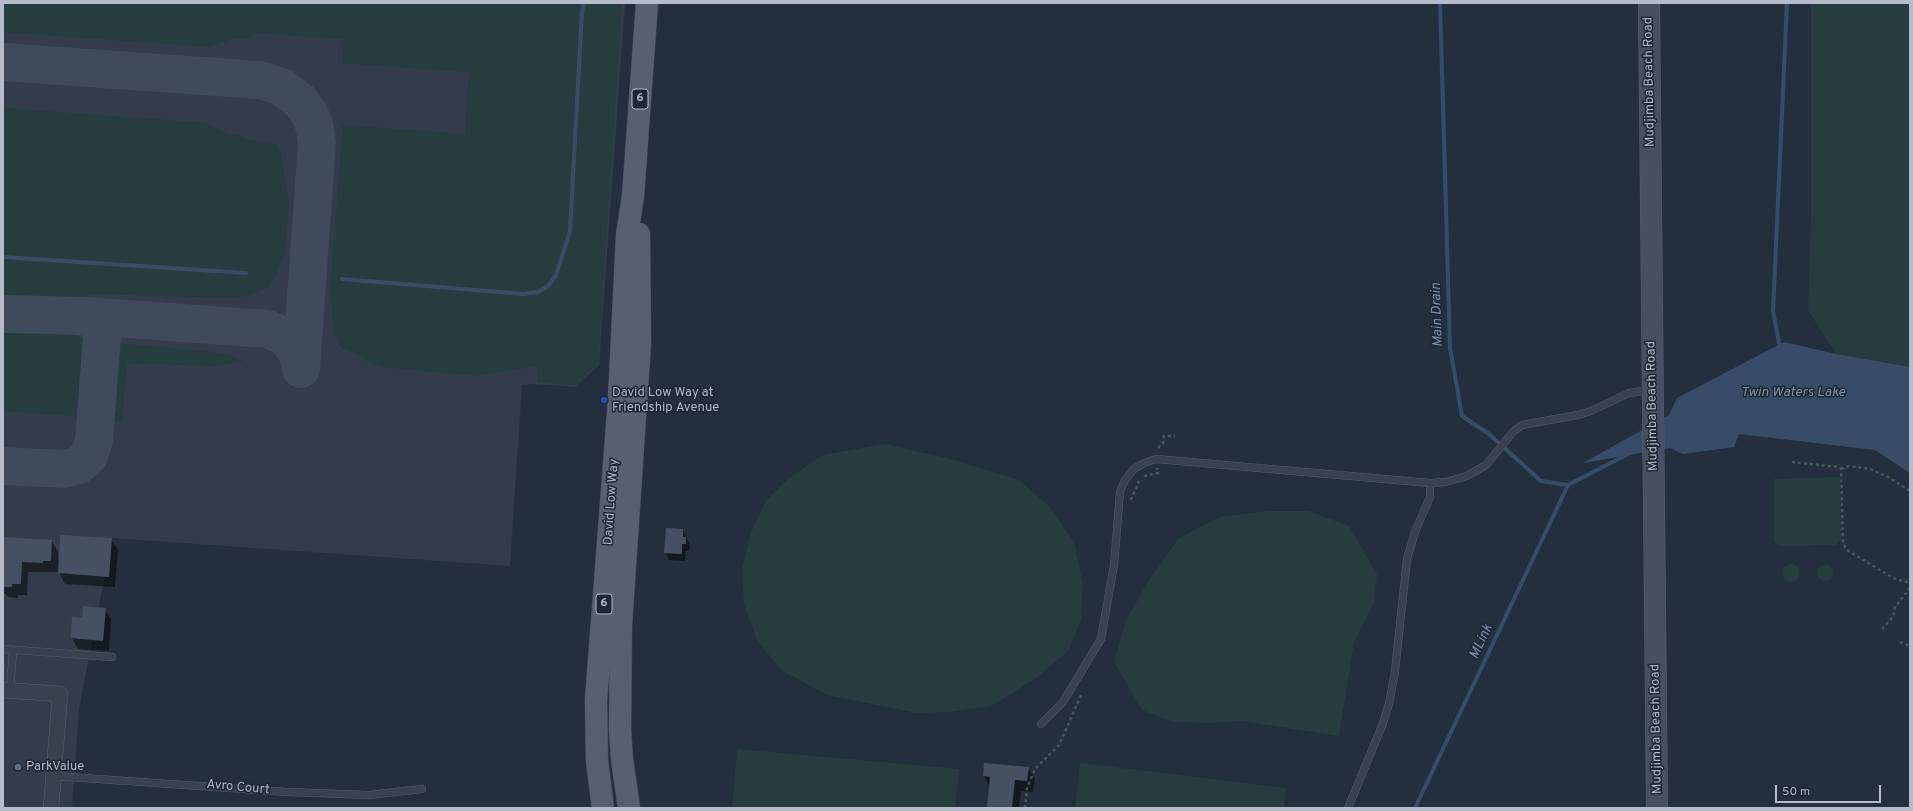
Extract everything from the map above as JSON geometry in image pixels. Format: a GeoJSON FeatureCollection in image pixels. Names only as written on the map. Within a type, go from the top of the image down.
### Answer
{"type":"FeatureCollection","features":[{"type":"Feature","properties":{"kind":"main road","name":"David Low Way"},"geometry":{"type":"LineString","coordinates":[[603,808],[597,761],[596,700],[608,559],[631,343],[639,234],[633,196],[647,3]]}},
{"type":"Feature","properties":{"kind":"main road","name":"David Low Way"},"geometry":{"type":"LineString","coordinates":[[629,808],[622,759],[620,730],[621,625],[631,343]]}},
{"type":"Feature","properties":{"kind":"street","name":"Mudjimba Beach Road"},"geometry":{"type":"LineString","coordinates":[[1649,3],[1657,808]]}},
{"type":"Feature","properties":{"kind":"street"},"geometry":{"type":"LineString","coordinates":[[6,690],[60,694],[51,808]]}},
{"type":"Feature","properties":{"kind":"lane"},"geometry":{"type":"LineString","coordinates":[[1041,724],[1063,702],[1101,639],[1114,565],[1120,492],[1125,480],[1134,469],[1139,466],[1156,459],[1430,483],[1446,482],[1467,476],[1486,465],[1514,432],[1522,425],[1591,412],[1629,393],[1653,390]]}},
{"type":"Feature","properties":{"kind":"lane"},"geometry":{"type":"LineString","coordinates":[[1348,808],[1380,733],[1390,704],[1407,559],[1415,532],[1430,497],[1430,483]]}},
{"type":"Feature","properties":{"kind":"lane"},"geometry":{"type":"LineString","coordinates":[[3,649],[112,657]]}},
{"type":"Feature","properties":{"kind":"lane"},"geometry":{"type":"LineString","coordinates":[[6,690],[13,650]]}},
{"type":"Feature","properties":{"kind":"lane","name":"Avro Court"},"geometry":{"type":"LineString","coordinates":[[54,776],[287,792],[369,795],[422,789]]}},
{"type":"Feature","properties":{"kind":"path"},"geometry":{"type":"LineString","coordinates":[[1156,452],[1156,449],[1163,443],[1164,436],[1175,436]]}},
{"type":"Feature","properties":{"kind":"path"},"geometry":{"type":"LineString","coordinates":[[1792,462],[1838,467],[1841,469],[1849,466],[1870,469],[1890,478],[1910,491]]}},
{"type":"Feature","properties":{"kind":"path"},"geometry":{"type":"LineString","coordinates":[[1841,469],[1843,543],[1846,550],[1893,578],[1910,583]]}},
{"type":"Feature","properties":{"kind":"path"},"geometry":{"type":"LineString","coordinates":[[1882,629],[1892,617],[1895,607],[1910,588]]}},
{"type":"Feature","properties":{"kind":"path"},"geometry":{"type":"LineString","coordinates":[[1900,642],[1910,646]]}},
{"type":"Feature","properties":{"kind":"shaded area"},"geometry":{"type":"Polygon","coordinates":[[[3,3],[625,3],[599,365],[575,387],[533,384],[522,385],[510,566],[112,538],[79,709],[72,808],[3,808],[3,3]]]}},
{"type":"Feature","properties":{"kind":"green space"},"geometry":{"type":"Polygon","coordinates":[[[3,3],[622,3],[598,364],[576,385],[537,382],[537,366],[477,376],[384,367],[370,363],[357,354],[343,349],[338,344],[334,330],[330,290],[343,125],[465,134],[469,72],[343,63],[344,39],[259,33],[244,39],[234,38],[209,47],[3,32],[3,3]]]}},
{"type":"Feature","properties":{"kind":"green space"},"geometry":{"type":"Polygon","coordinates":[[[1811,3],[1910,3],[1910,367],[1836,354],[1808,310],[1811,213],[1811,3]]]}},
{"type":"Feature","properties":{"kind":"green space"},"geometry":{"type":"Polygon","coordinates":[[[3,108],[207,123],[229,134],[239,134],[243,138],[249,140],[276,145],[280,151],[289,202],[285,251],[275,278],[268,287],[251,295],[233,298],[93,294],[43,305],[3,305],[3,108]]]}},
{"type":"Feature","properties":{"kind":"green space"},"geometry":{"type":"Polygon","coordinates":[[[3,323],[43,327],[92,340],[87,417],[3,411],[3,323]]]}},
{"type":"Feature","properties":{"kind":"green space"},"geometry":{"type":"Polygon","coordinates":[[[119,343],[211,352],[229,355],[243,361],[212,366],[127,363],[122,422],[103,420],[109,350],[113,344],[119,343]]]}},
{"type":"Feature","properties":{"kind":"green space"},"geometry":{"type":"Polygon","coordinates":[[[885,444],[951,459],[1019,480],[1050,507],[1074,542],[1083,585],[1081,620],[1068,651],[1035,679],[991,706],[948,712],[917,713],[827,695],[781,670],[757,640],[744,604],[742,571],[750,535],[765,502],[789,478],[823,455],[885,444]]]}},
{"type":"Feature","properties":{"kind":"green space"},"geometry":{"type":"Polygon","coordinates":[[[1840,477],[1841,540],[1835,545],[1780,546],[1774,542],[1774,479],[1840,477]]]}},
{"type":"Feature","properties":{"kind":"green space"},"geometry":{"type":"Polygon","coordinates":[[[1269,511],[1309,511],[1349,526],[1377,574],[1374,603],[1354,642],[1339,736],[1242,721],[1210,723],[1173,722],[1142,710],[1114,662],[1126,620],[1146,585],[1178,539],[1219,517],[1269,511]]]}},
{"type":"Feature","properties":{"kind":"green space"},"geometry":{"type":"Polygon","coordinates":[[[1791,564],[1797,567],[1800,573],[1797,579],[1791,582],[1785,579],[1782,573],[1785,567],[1791,564]]]}},
{"type":"Feature","properties":{"kind":"green space"},"geometry":{"type":"Polygon","coordinates":[[[1825,565],[1831,567],[1833,573],[1831,579],[1825,581],[1819,579],[1817,573],[1819,567],[1825,565]]]}},
{"type":"Feature","properties":{"kind":"green space"},"geometry":{"type":"Polygon","coordinates":[[[737,749],[959,769],[955,808],[732,808],[737,749]]]}},
{"type":"Feature","properties":{"kind":"green space"},"geometry":{"type":"Polygon","coordinates":[[[1080,763],[1286,788],[1284,808],[1075,808],[1080,763]]]}},
{"type":"Feature","properties":{"kind":"water","name":"Twin Waters Lake"},"geometry":{"type":"Polygon","coordinates":[[[1784,342],[1836,354],[1910,367],[1910,473],[1875,450],[1739,434],[1734,447],[1683,454],[1670,448],[1583,463],[1669,415],[1677,398],[1784,342]]]}},
{"type":"Feature","properties":{"kind":"building"},"geometry":{"type":"Polygon","coordinates":[[[666,528],[683,529],[683,537],[686,537],[686,544],[682,544],[682,554],[664,553],[666,528]]]}},
{"type":"Feature","properties":{"kind":"building"},"geometry":{"type":"Polygon","coordinates":[[[60,535],[112,538],[109,577],[58,573],[60,535]]]}},
{"type":"Feature","properties":{"kind":"building"},"geometry":{"type":"Polygon","coordinates":[[[3,537],[52,540],[51,561],[43,561],[43,563],[22,562],[21,584],[12,584],[12,587],[3,587],[3,537]]]}},
{"type":"Feature","properties":{"kind":"building"},"geometry":{"type":"Polygon","coordinates":[[[83,606],[106,608],[103,641],[71,638],[72,617],[82,618],[83,606]]]}},
{"type":"Feature","properties":{"kind":"building"},"geometry":{"type":"Polygon","coordinates":[[[984,763],[1029,767],[1027,781],[1015,780],[1012,808],[987,808],[990,777],[983,776],[984,763]]]}},
{"type":"Feature","properties":{"kind":"waterway"},"geometry":{"type":"LineString","coordinates":[[342,279],[523,294],[538,292],[548,286],[556,275],[570,231],[582,12],[584,3]]}},
{"type":"Feature","properties":{"kind":"waterway","name":"Main Drain"},"geometry":{"type":"LineString","coordinates":[[1440,3],[1450,348],[1462,416],[1489,434],[1541,481],[1568,485],[1630,453]]}},
{"type":"Feature","properties":{"kind":"waterway"},"geometry":{"type":"LineString","coordinates":[[1780,348],[1773,311],[1787,3]]}},
{"type":"Feature","properties":{"kind":"waterway"},"geometry":{"type":"LineString","coordinates":[[3,257],[246,273]]}},
{"type":"Feature","properties":{"kind":"waterway","name":"MLink"},"geometry":{"type":"LineString","coordinates":[[1415,808],[1568,485]]}},
{"type":"Feature","properties":{"kind":"taxiway"},"geometry":{"type":"LineString","coordinates":[[3,62],[260,80],[282,87],[300,101],[314,124],[317,142],[301,369]]}},
{"type":"Feature","properties":{"kind":"taxiway"},"geometry":{"type":"LineString","coordinates":[[3,314],[86,316],[267,329],[282,335],[291,343],[299,357],[301,369]]}},
{"type":"Feature","properties":{"kind":"taxiway"},"geometry":{"type":"LineString","coordinates":[[3,466],[65,469],[79,465],[89,456],[94,440],[102,336],[97,323],[86,316]]}},
{"type":"Feature","properties":{"kind":"place","name":"David Low Way at Friendship Avenue"},"geometry":{"type":"Point","coordinates":[604,400]}},
{"type":"Feature","properties":{"kind":"place","name":"ParkValue"},"geometry":{"type":"Point","coordinates":[18,767]}}]}
